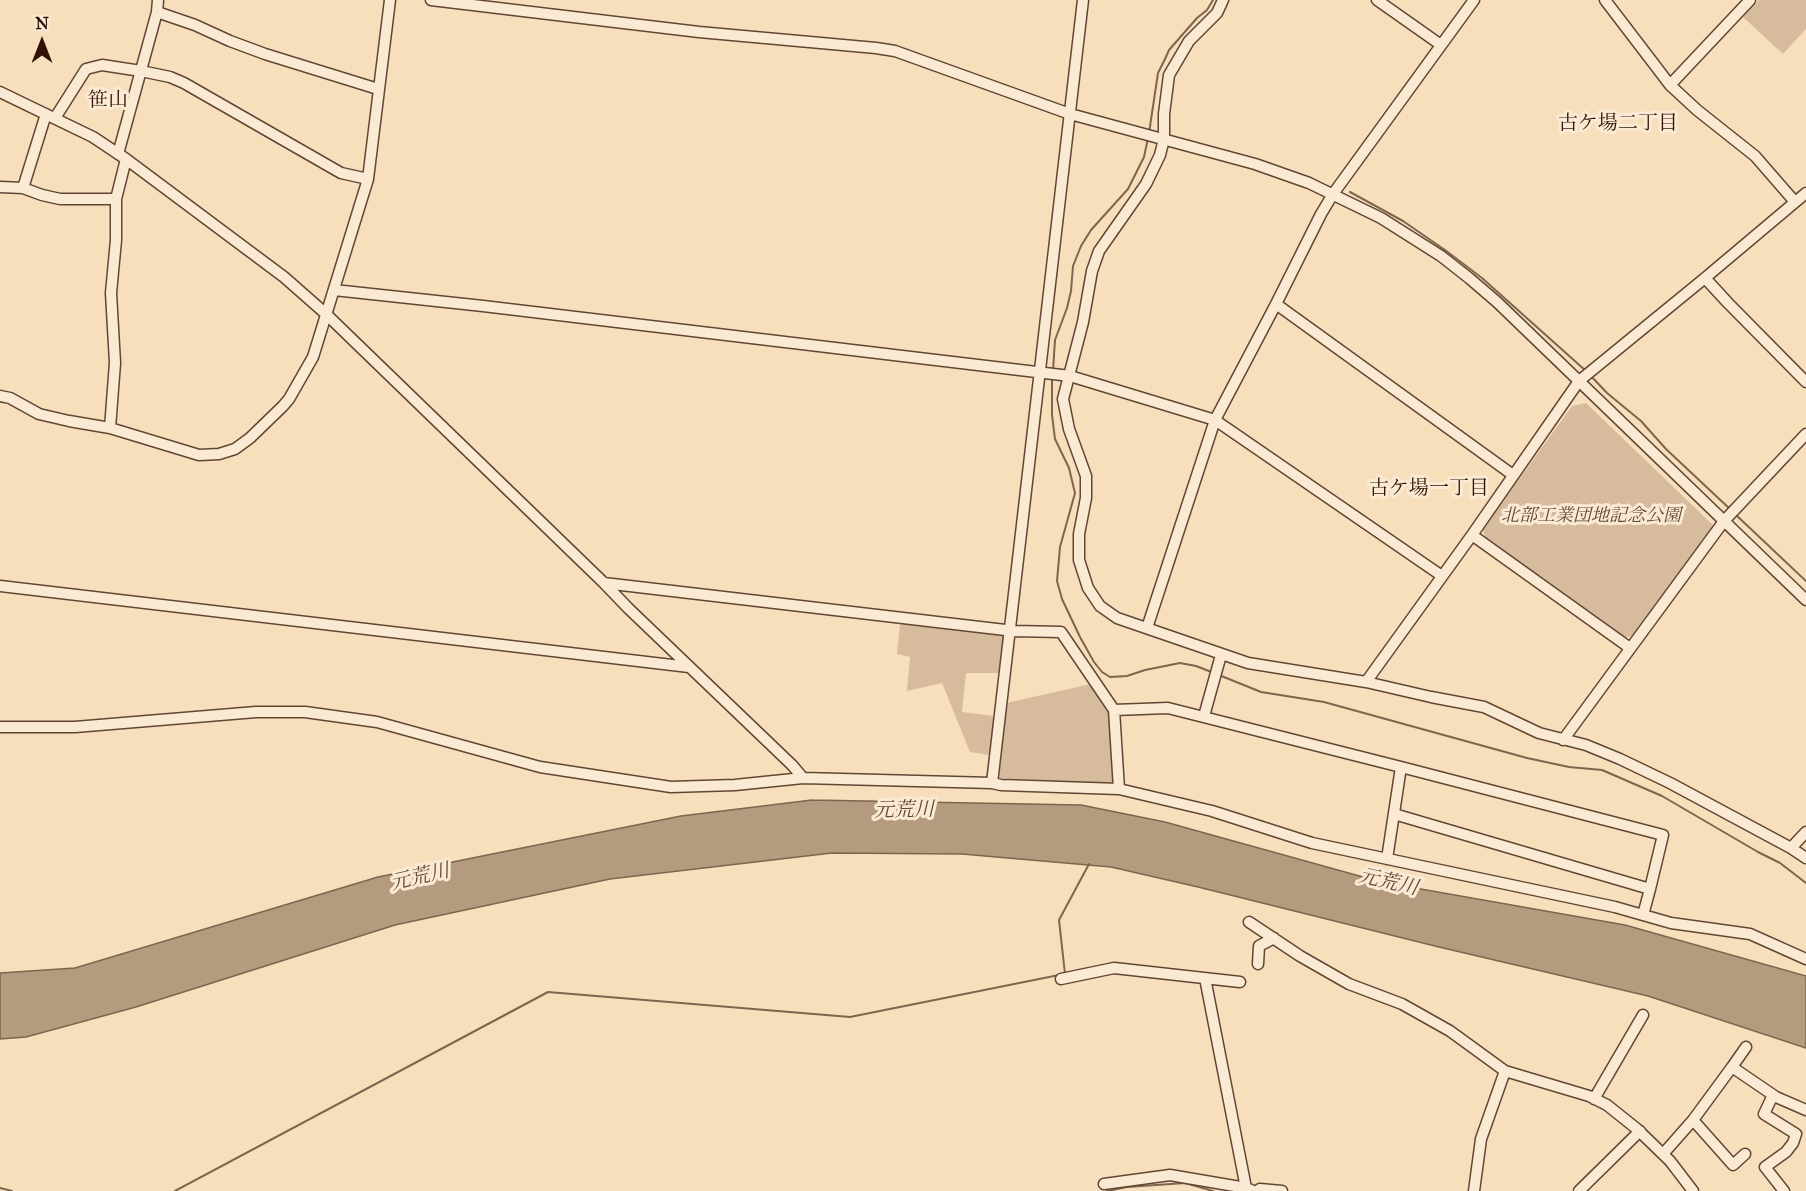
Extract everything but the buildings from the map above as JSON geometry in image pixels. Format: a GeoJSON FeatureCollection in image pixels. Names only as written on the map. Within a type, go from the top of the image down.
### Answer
{"type":"FeatureCollection","features":[{"type":"Feature","properties":{"kind":"street"},"geometry":{"type":"LineString","coordinates":[[110,428],[115,363],[111,293],[116,240],[116,199],[122,156],[158,0]]}},
{"type":"Feature","properties":{"kind":"street"},"geometry":{"type":"LineString","coordinates":[[0,396],[10,398],[39,414],[110,428],[200,455],[219,454],[235,449],[250,438],[289,399],[313,357],[368,179],[390,0]]}},
{"type":"Feature","properties":{"kind":"street"},"geometry":{"type":"LineString","coordinates":[[431,0],[699,32],[895,51],[1070,114],[1255,164],[1309,183],[1382,218],[1441,256],[1497,302],[1806,600]]}},
{"type":"Feature","properties":{"kind":"street"},"geometry":{"type":"LineString","coordinates":[[992,783],[1083,0]]}},
{"type":"Feature","properties":{"kind":"street"},"geometry":{"type":"LineString","coordinates":[[1223,0],[1217,14],[1189,41],[1169,75],[1164,114],[1164,139],[1160,155],[1146,184],[1099,251],[1092,271],[1083,322],[1063,399],[1069,429],[1086,476],[1086,498],[1079,534],[1079,560],[1088,588],[1100,606],[1117,618],[1248,663],[1366,682],[1484,707],[1539,733],[1586,746],[1620,759],[1670,783],[1806,858]]}},
{"type":"Feature","properties":{"kind":"street"},"geometry":{"type":"LineString","coordinates":[[1377,0],[1441,45]]}},
{"type":"Feature","properties":{"kind":"street"},"geometry":{"type":"LineString","coordinates":[[1147,628],[1215,420],[1321,214],[1333,194],[1474,0]]}},
{"type":"Feature","properties":{"kind":"street"},"geometry":{"type":"LineString","coordinates":[[1366,682],[1579,381],[1802,197],[1670,85],[1605,0]]}},
{"type":"Feature","properties":{"kind":"street"},"geometry":{"type":"LineString","coordinates":[[1670,85],[1750,0]]}},
{"type":"Feature","properties":{"kind":"street"},"geometry":{"type":"LineString","coordinates":[[157,12],[265,54],[378,89]]}},
{"type":"Feature","properties":{"kind":"street"},"geometry":{"type":"LineString","coordinates":[[23,188],[50,116],[86,69],[102,65],[141,71],[184,83],[341,173],[368,179]]}},
{"type":"Feature","properties":{"kind":"street"},"geometry":{"type":"LineString","coordinates":[[0,92],[93,137],[122,156],[284,277],[326,314],[803,778]]}},
{"type":"Feature","properties":{"kind":"street"},"geometry":{"type":"LineString","coordinates":[[0,187],[23,188],[60,199],[116,199]]}},
{"type":"Feature","properties":{"kind":"street"},"geometry":{"type":"LineString","coordinates":[[1705,278],[1806,382]]}},
{"type":"Feature","properties":{"kind":"street"},"geometry":{"type":"LineString","coordinates":[[334,290],[1070,376],[1215,420],[1442,576]]}},
{"type":"Feature","properties":{"kind":"street"},"geometry":{"type":"LineString","coordinates":[[1276,304],[1513,475]]}},
{"type":"Feature","properties":{"kind":"street"},"geometry":{"type":"LineString","coordinates":[[1563,740],[1724,521],[1806,434]]}},
{"type":"Feature","properties":{"kind":"street"},"geometry":{"type":"LineString","coordinates":[[1472,535],[1630,648]]}},
{"type":"Feature","properties":{"kind":"street"},"geometry":{"type":"LineString","coordinates":[[604,583],[1010,630],[1061,632],[1114,710],[1119,789]]}},
{"type":"Feature","properties":{"kind":"street"},"geometry":{"type":"LineString","coordinates":[[0,586],[689,667]]}},
{"type":"Feature","properties":{"kind":"street"},"geometry":{"type":"LineString","coordinates":[[1204,716],[1221,655]]}},
{"type":"Feature","properties":{"kind":"street"},"geometry":{"type":"LineString","coordinates":[[1114,710],[1168,708],[1204,716],[1663,836],[1643,915]]}},
{"type":"Feature","properties":{"kind":"street"},"geometry":{"type":"LineString","coordinates":[[0,727],[75,727],[244,713],[305,712],[377,722],[540,767],[671,787],[735,785],[803,778],[1119,789],[1212,811],[1312,843],[1604,905],[1671,923],[1750,934],[1806,960]]}},
{"type":"Feature","properties":{"kind":"street"},"geometry":{"type":"LineString","coordinates":[[1387,859],[1401,767]]}},
{"type":"Feature","properties":{"kind":"street"},"geometry":{"type":"LineString","coordinates":[[1394,814],[1650,889]]}},
{"type":"Feature","properties":{"kind":"street"},"geometry":{"type":"LineString","coordinates":[[1791,848],[1806,832]]}},
{"type":"Feature","properties":{"kind":"street"},"geometry":{"type":"LineString","coordinates":[[1249,922],[1300,956],[1349,984],[1401,1005],[1450,1031],[1505,1071],[1594,1099],[1607,1106],[1640,1131],[1670,1161],[1693,1191]]}},
{"type":"Feature","properties":{"kind":"street"},"geometry":{"type":"LineString","coordinates":[[1258,963],[1259,946],[1274,938]]}},
{"type":"Feature","properties":{"kind":"street"},"geometry":{"type":"LineString","coordinates":[[1061,980],[1114,968],[1239,982]]}},
{"type":"Feature","properties":{"kind":"street"},"geometry":{"type":"LineString","coordinates":[[1205,978],[1252,1190]]}},
{"type":"Feature","properties":{"kind":"street"},"geometry":{"type":"LineString","coordinates":[[1594,1099],[1643,1015]]}},
{"type":"Feature","properties":{"kind":"street"},"geometry":{"type":"LineString","coordinates":[[1663,1154],[1693,1120],[1746,1047]]}},
{"type":"Feature","properties":{"kind":"street"},"geometry":{"type":"LineString","coordinates":[[1732,1067],[1773,1095],[1806,1110]]}},
{"type":"Feature","properties":{"kind":"street"},"geometry":{"type":"LineString","coordinates":[[1474,1191],[1480,1139],[1505,1071]]}},
{"type":"Feature","properties":{"kind":"street"},"geometry":{"type":"LineString","coordinates":[[1773,1095],[1764,1114],[1796,1134],[1786,1152],[1765,1167],[1784,1191]]}},
{"type":"Feature","properties":{"kind":"street"},"geometry":{"type":"LineString","coordinates":[[1693,1120],[1733,1165],[1745,1154]]}},
{"type":"Feature","properties":{"kind":"street"},"geometry":{"type":"LineString","coordinates":[[1585,1189],[1640,1131]]}},
{"type":"Feature","properties":{"kind":"street"},"geometry":{"type":"LineString","coordinates":[[1104,1184],[1170,1175],[1252,1190],[1282,1191]]}},
{"type":"Feature","properties":{"kind":"green space"},"geometry":{"type":"Polygon","coordinates":[[[1759,0],[1806,0],[1806,29],[1783,54],[1743,17],[1759,0]]]}},
{"type":"Feature","properties":{"kind":"green space","name":"北部工業団地記念公園"},"geometry":{"type":"Polygon","coordinates":[[[1586,403],[1715,527],[1634,636],[1624,637],[1485,538],[1483,529],[1572,406],[1586,403]]]}},
{"type":"Feature","properties":{"kind":"green space"},"geometry":{"type":"Polygon","coordinates":[[[900,624],[1004,634],[999,673],[966,673],[962,712],[994,716],[1006,703],[1091,684],[1111,716],[1116,784],[999,778],[1001,757],[970,752],[942,683],[907,691],[910,657],[897,654],[900,624]]]}},
{"type":"Feature","properties":{"kind":"water","name":"元荒川"},"geometry":{"type":"Polygon","coordinates":[[[812,800],[1081,805],[1165,822],[1381,882],[1625,925],[1806,976],[1806,1048],[1648,996],[1111,867],[962,854],[832,853],[610,879],[395,925],[136,1007],[26,1037],[0,1039],[0,973],[75,968],[378,877],[681,816],[812,800]]]}},
{"type":"Feature","properties":{"kind":"waterway"},"geometry":{"type":"LineString","coordinates":[[1149,133],[1158,73],[1169,50],[1207,10],[1213,0]]}},
{"type":"Feature","properties":{"kind":"waterway"},"geometry":{"type":"LineString","coordinates":[[1053,371],[1055,340],[1067,308],[1073,266],[1081,246],[1091,230],[1128,189],[1144,157],[1148,138]]}},
{"type":"Feature","properties":{"kind":"waterway"},"geometry":{"type":"LineString","coordinates":[[1350,192],[1403,221],[1482,278],[1586,371]]}},
{"type":"Feature","properties":{"kind":"waterway"},"geometry":{"type":"LineString","coordinates":[[1590,375],[1607,393],[1641,421],[1666,449],[1731,510]]}},
{"type":"Feature","properties":{"kind":"waterway"},"geometry":{"type":"LineString","coordinates":[[1052,377],[1052,415],[1055,439],[1069,468],[1075,493],[1060,547],[1057,581],[1062,599],[1080,637],[1094,662],[1102,672],[1110,677],[1127,676],[1180,663],[1214,673]]}},
{"type":"Feature","properties":{"kind":"waterway"},"geometry":{"type":"LineString","coordinates":[[1735,514],[1806,581]]}},
{"type":"Feature","properties":{"kind":"waterway"},"geometry":{"type":"LineString","coordinates":[[1219,675],[1261,692],[1324,702],[1527,758],[1569,767],[1602,770],[1662,796],[1780,863],[1806,883]]}},
{"type":"Feature","properties":{"kind":"waterway"},"geometry":{"type":"LineString","coordinates":[[1065,974],[1059,920],[1089,864]]}},
{"type":"Feature","properties":{"kind":"waterway"},"geometry":{"type":"LineString","coordinates":[[175,1191],[548,992],[850,1017],[1059,975]]}},
{"type":"Feature","properties":{"kind":"waterway"},"geometry":{"type":"LineString","coordinates":[[1107,1191],[1127,1187],[1185,1183],[1213,1191]]}},
{"type":"Feature","properties":{"kind":"waterway"},"geometry":{"type":"LineString","coordinates":[[0,1188],[12,1191]]}},
{"type":"Feature","properties":{"kind":"district","name":"笹山"},"geometry":{"type":"Point","coordinates":[108,101]}},
{"type":"Feature","properties":{"kind":"district","name":"古ケ場二丁目"},"geometry":{"type":"Point","coordinates":[1618,124]}},
{"type":"Feature","properties":{"kind":"district","name":"古ケ場一丁目"},"geometry":{"type":"Point","coordinates":[1429,489]}}]}
